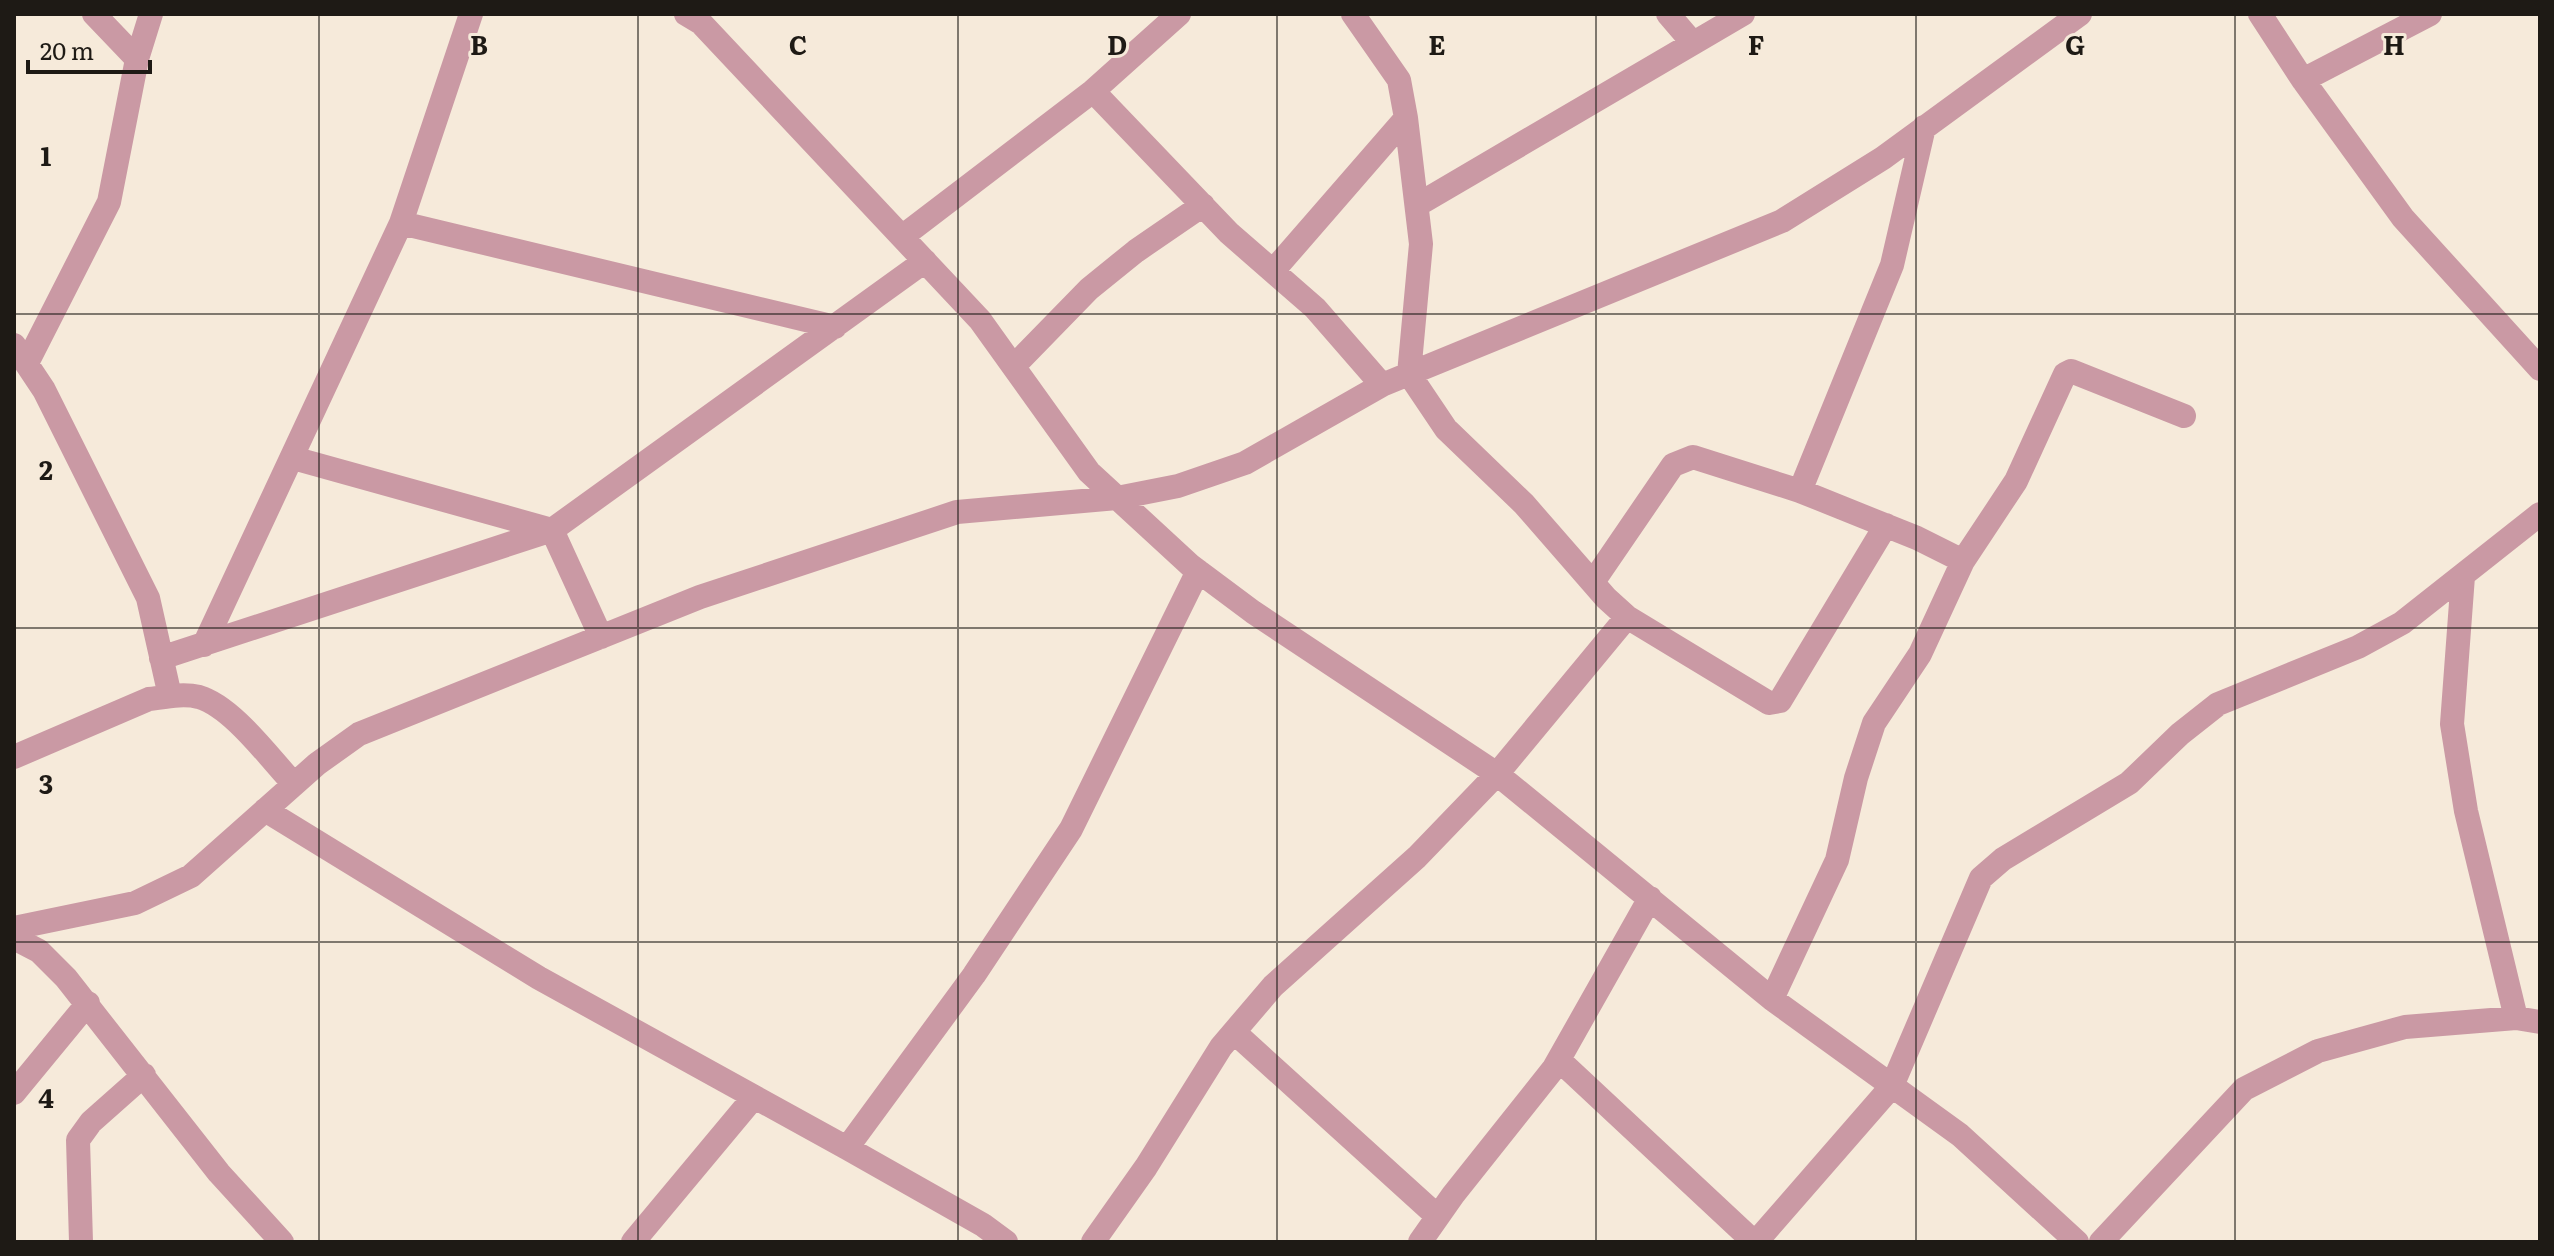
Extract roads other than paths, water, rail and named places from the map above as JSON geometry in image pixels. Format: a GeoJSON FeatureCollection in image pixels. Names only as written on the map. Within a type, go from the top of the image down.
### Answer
{"type":"FeatureCollection","features":[{"type":"Feature","properties":{"kind":"street"},"geometry":{"type":"LineString","coordinates":[[94,14],[137,59]]}},
{"type":"Feature","properties":{"kind":"street"},"geometry":{"type":"LineString","coordinates":[[151,14],[137,59],[109,202],[20,354],[51,404],[148,598],[170,696]]}},
{"type":"Feature","properties":{"kind":"street"},"geometry":{"type":"LineString","coordinates":[[204,645],[401,223],[471,14]]}},
{"type":"Feature","properties":{"kind":"street"},"geometry":{"type":"LineString","coordinates":[[686,14],[712,35],[980,320],[1089,472],[1198,571],[1266,621],[1497,774],[1772,999],[1960,1135],[2077,1242]]}},
{"type":"Feature","properties":{"kind":"street"},"geometry":{"type":"LineString","coordinates":[[903,236],[1093,91],[1179,14]]}},
{"type":"Feature","properties":{"kind":"street"},"geometry":{"type":"LineString","coordinates":[[1353,14],[1399,80],[1406,118],[1419,204],[1421,244],[1409,374],[1446,429],[1524,504],[1627,617],[1769,703],[1780,701],[1886,525]]}},
{"type":"Feature","properties":{"kind":"street"},"geometry":{"type":"LineString","coordinates":[[1668,14],[1692,42]]}},
{"type":"Feature","properties":{"kind":"street"},"geometry":{"type":"LineString","coordinates":[[1419,204],[1743,14]]}},
{"type":"Feature","properties":{"kind":"street"},"geometry":{"type":"LineString","coordinates":[[14,928],[135,903],[191,876],[294,784],[359,734],[700,597],[957,512],[1117,498],[1178,486],[1245,463],[1382,385],[1782,221],[1883,158],[2080,14]]}},
{"type":"Feature","properties":{"kind":"street"},"geometry":{"type":"LineString","coordinates":[[2260,14],[2303,80],[2403,218],[2540,369]]}},
{"type":"Feature","properties":{"kind":"street"},"geometry":{"type":"LineString","coordinates":[[2303,80],[2430,14]]}},
{"type":"Feature","properties":{"kind":"street"},"geometry":{"type":"LineString","coordinates":[[1093,91],[1203,205],[1315,308],[1382,385]]}},
{"type":"Feature","properties":{"kind":"street"},"geometry":{"type":"LineString","coordinates":[[1273,271],[1406,118]]}},
{"type":"Feature","properties":{"kind":"street"},"geometry":{"type":"LineString","coordinates":[[1800,491],[1892,265],[1924,127]]}},
{"type":"Feature","properties":{"kind":"street"},"geometry":{"type":"LineString","coordinates":[[1015,365],[1089,289],[1136,251],[1203,205]]}},
{"type":"Feature","properties":{"kind":"street"},"geometry":{"type":"LineString","coordinates":[[401,223],[835,327]]}},
{"type":"Feature","properties":{"kind":"street"},"geometry":{"type":"LineString","coordinates":[[161,658],[552,530],[925,261]]}},
{"type":"Feature","properties":{"kind":"street"},"geometry":{"type":"LineString","coordinates":[[1772,999],[1837,860],[1856,778],[1874,723],[1920,654],[1963,561],[2016,481],[2065,374],[2071,371],[2184,416]]}},
{"type":"Feature","properties":{"kind":"street"},"geometry":{"type":"LineString","coordinates":[[1593,582],[1673,465],[1693,457],[1800,491],[1886,525],[1963,561]]}},
{"type":"Feature","properties":{"kind":"street"},"geometry":{"type":"LineString","coordinates":[[293,458],[552,530],[601,637]]}},
{"type":"Feature","properties":{"kind":"street"},"geometry":{"type":"LineString","coordinates":[[1559,1060],[1755,1242],[1892,1086],[1981,878],[2003,859],[2129,783],[2180,734],[2218,704],[2358,647],[2402,623],[2540,514]]}},
{"type":"Feature","properties":{"kind":"street"},"geometry":{"type":"LineString","coordinates":[[847,1148],[974,975],[1071,829],[1198,571]]}},
{"type":"Feature","properties":{"kind":"street"},"geometry":{"type":"LineString","coordinates":[[2463,576],[2452,724],[2466,811],[2516,1018]]}},
{"type":"Feature","properties":{"kind":"street"},"geometry":{"type":"LineString","coordinates":[[1093,1242],[1234,1032],[1273,986],[1417,857],[1497,774],[1627,617]]}},
{"type":"Feature","properties":{"kind":"street"},"geometry":{"type":"LineString","coordinates":[[14,757],[149,699],[199,697],[225,711],[294,784]]}},
{"type":"Feature","properties":{"kind":"street"},"geometry":{"type":"LineString","coordinates":[[265,810],[539,978],[847,1148],[1006,1242]]}},
{"type":"Feature","properties":{"kind":"street"},"geometry":{"type":"LineString","coordinates":[[1420,1242],[1559,1060],[1650,898]]}},
{"type":"Feature","properties":{"kind":"street"},"geometry":{"type":"LineString","coordinates":[[14,938],[39,951],[88,1003],[219,1173],[282,1242]]}},
{"type":"Feature","properties":{"kind":"street"},"geometry":{"type":"LineString","coordinates":[[14,1093],[88,1003]]}},
{"type":"Feature","properties":{"kind":"street"},"geometry":{"type":"LineString","coordinates":[[2101,1242],[2244,1089],[2318,1051],[2405,1027],[2516,1018],[2540,1022]]}},
{"type":"Feature","properties":{"kind":"street"},"geometry":{"type":"LineString","coordinates":[[1234,1032],[1437,1216]]}},
{"type":"Feature","properties":{"kind":"street"},"geometry":{"type":"LineString","coordinates":[[81,1242],[78,1140],[91,1122],[144,1075]]}},
{"type":"Feature","properties":{"kind":"street"},"geometry":{"type":"LineString","coordinates":[[633,1242],[754,1097]]}}]}
